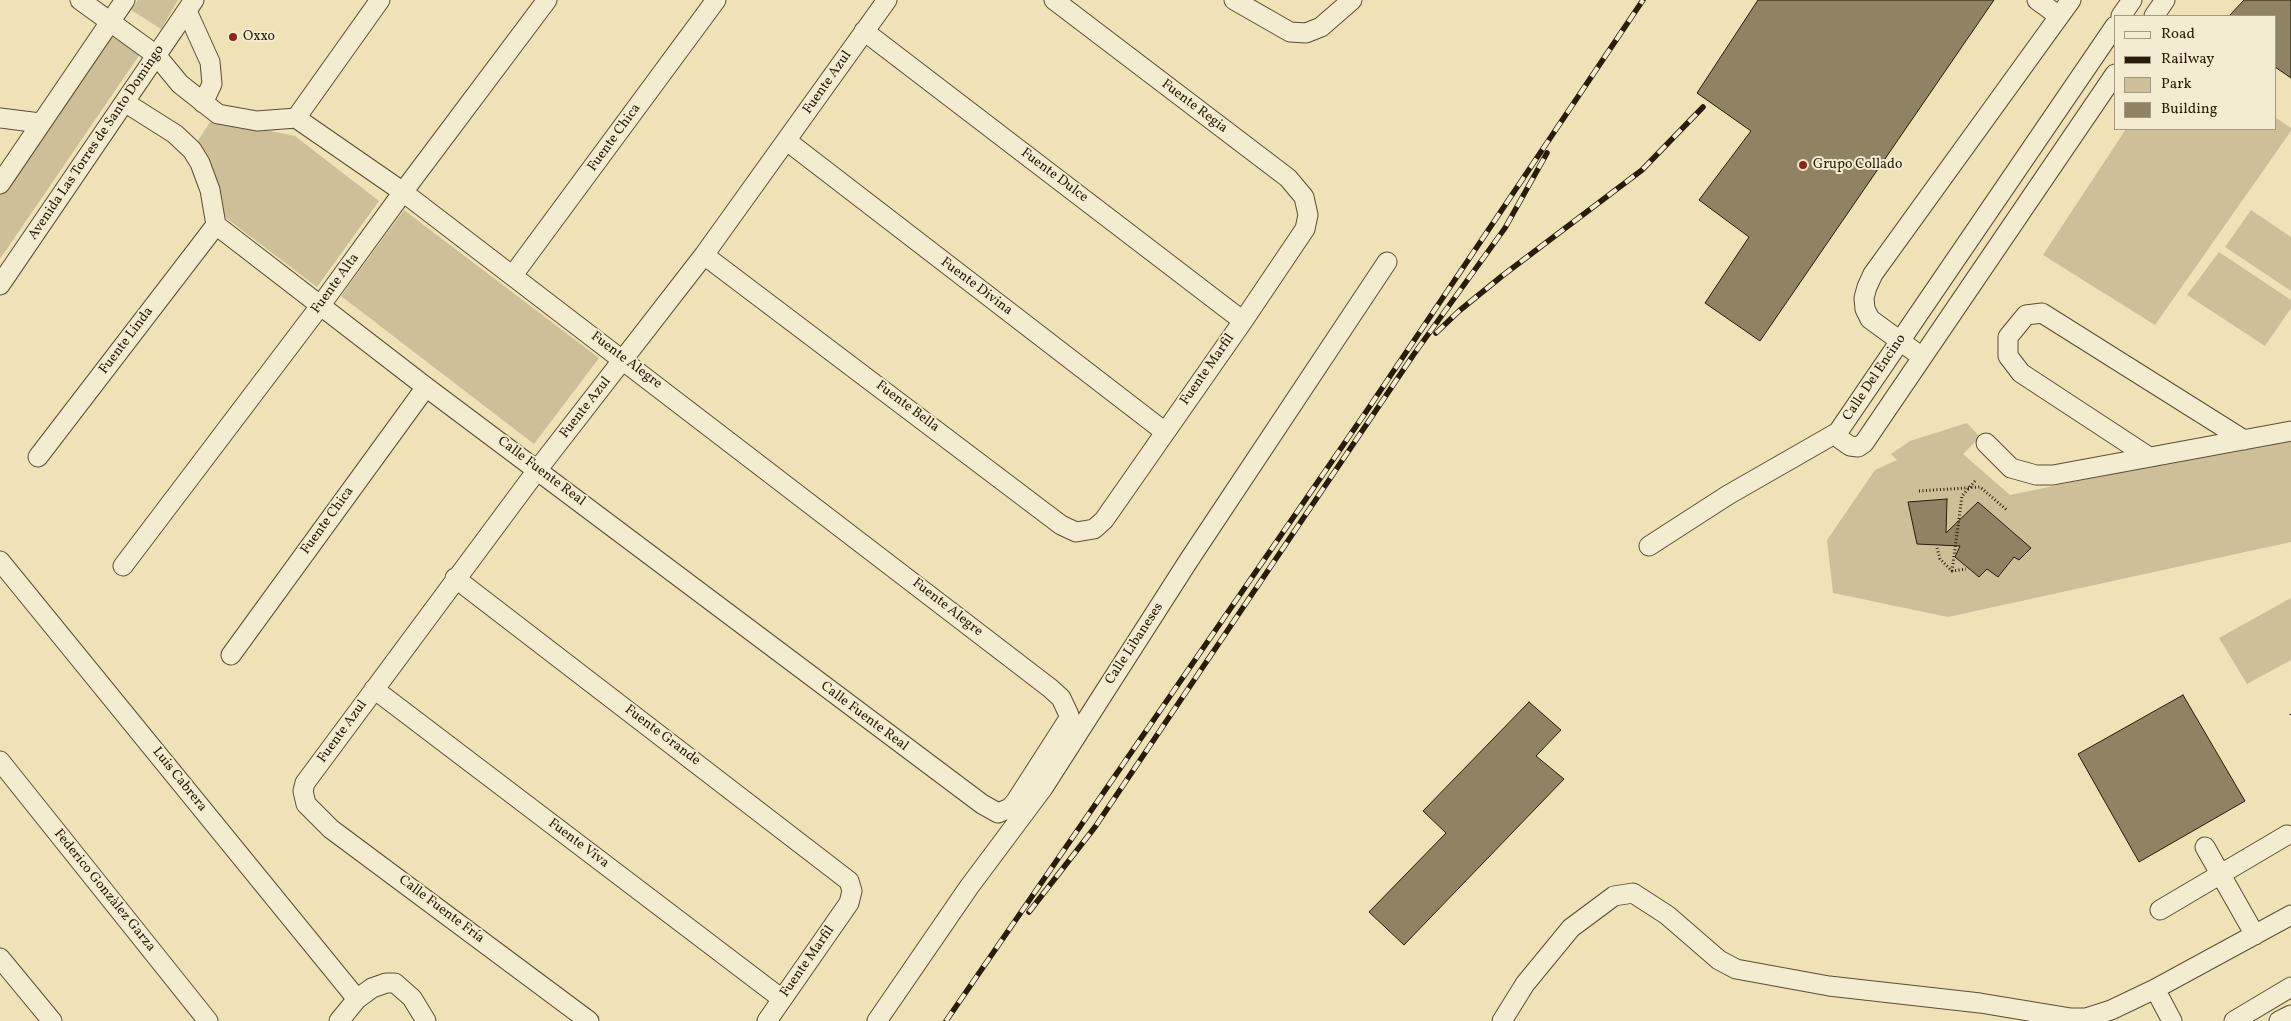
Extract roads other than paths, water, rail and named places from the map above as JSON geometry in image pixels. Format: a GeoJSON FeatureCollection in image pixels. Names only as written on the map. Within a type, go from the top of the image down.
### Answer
{"type":"FeatureCollection","features":[{"type":"Feature","properties":{"kind":"street"},"geometry":{"type":"LineString","coordinates":[[80,0],[111,20],[156,54],[168,72],[218,114],[257,121],[296,118],[380,0]]}},
{"type":"Feature","properties":{"kind":"street"},"geometry":{"type":"LineString","coordinates":[[0,184],[125,0]]}},
{"type":"Feature","properties":{"kind":"street","name":"Fuente Alta"},"geometry":{"type":"LineString","coordinates":[[122,566],[320,306],[547,0]]}},
{"type":"Feature","properties":{"kind":"street","name":"Fuente Chica"},"geometry":{"type":"LineString","coordinates":[[513,275],[716,0]]}},
{"type":"Feature","properties":{"kind":"street","name":"Fuente Azul"},"geometry":{"type":"LineString","coordinates":[[303,791],[305,783],[456,578],[704,255],[887,0]]}},
{"type":"Feature","properties":{"kind":"street","name":"Fuente Regia"},"geometry":{"type":"LineString","coordinates":[[1054,0],[1288,178],[1304,197],[1307,206],[1308,215],[1305,229]]}},
{"type":"Feature","properties":{"kind":"street"},"geometry":{"type":"LineString","coordinates":[[1234,0],[1290,32],[1306,33],[1321,27],[1352,0]]}},
{"type":"Feature","properties":{"kind":"street"},"geometry":{"type":"LineString","coordinates":[[2037,0],[2059,16]]}},
{"type":"Feature","properties":{"kind":"street"},"geometry":{"type":"LineString","coordinates":[[1922,357],[1870,319],[1865,309],[1866,287],[2072,0]]}},
{"type":"Feature","properties":{"kind":"street"},"geometry":{"type":"LineString","coordinates":[[2122,15],[2132,0]]}},
{"type":"Feature","properties":{"kind":"street"},"geometry":{"type":"LineString","coordinates":[[2155,15],[2165,0]]}},
{"type":"Feature","properties":{"kind":"street"},"geometry":{"type":"LineString","coordinates":[[190,5],[210,62],[212,84],[204,103]]}},
{"type":"Feature","properties":{"kind":"street","name":"Avenida Las Torres de Santo Domingo"},"geometry":{"type":"LineString","coordinates":[[0,285],[126,103],[156,54],[190,5]]}},
{"type":"Feature","properties":{"kind":"street","name":"Calle Del Encino"},"geometry":{"type":"LineString","coordinates":[[2114,27],[1838,432],[1840,439],[1846,444],[1856,447],[1862,445],[2114,75]]}},
{"type":"Feature","properties":{"kind":"street","name":"Fuente Dulce"},"geometry":{"type":"LineString","coordinates":[[864,31],[1243,321]]}},
{"type":"Feature","properties":{"kind":"street"},"geometry":{"type":"LineString","coordinates":[[126,103],[175,134],[192,150],[200,163],[210,190],[216,225]]}},
{"type":"Feature","properties":{"kind":"street"},"geometry":{"type":"LineString","coordinates":[[0,118],[40,123]]}},
{"type":"Feature","properties":{"kind":"street","name":"Fuente Alegre"},"geometry":{"type":"LineString","coordinates":[[296,118],[403,192],[624,359],[1061,698],[1069,715],[1068,720],[1016,802],[1010,808],[998,813]]}},
{"type":"Feature","properties":{"kind":"street","name":"Fuente Divina"},"geometry":{"type":"LineString","coordinates":[[787,141],[1165,432]]}},
{"type":"Feature","properties":{"kind":"street","name":"Calle Fuente Real"},"geometry":{"type":"LineString","coordinates":[[216,225],[426,387],[538,469],[912,753],[982,804],[998,813]]}},
{"type":"Feature","properties":{"kind":"street","name":"Fuente Linda"},"geometry":{"type":"LineString","coordinates":[[38,458],[216,225]]}},
{"type":"Feature","properties":{"kind":"street","name":"Fuente Marfil"},"geometry":{"type":"LineString","coordinates":[[1110,511],[1305,229]]}},
{"type":"Feature","properties":{"kind":"street","name":"Fuente Bella"},"geometry":{"type":"LineString","coordinates":[[704,255],[1061,525],[1076,532],[1084,532],[1094,529],[1110,511]]}},
{"type":"Feature","properties":{"kind":"street","name":"Calle Libaneses"},"geometry":{"type":"LineString","coordinates":[[876,1021],[969,887],[1043,788],[1189,560],[1387,262]]}},
{"type":"Feature","properties":{"kind":"street"},"geometry":{"type":"LineString","coordinates":[[2149,457],[2021,373],[2008,356],[2008,337],[2026,315],[2042,314],[2244,440]]}},
{"type":"Feature","properties":{"kind":"street","name":"Fuente Chica"},"geometry":{"type":"LineString","coordinates":[[231,655],[426,387]]}},
{"type":"Feature","properties":{"kind":"street"},"geometry":{"type":"LineString","coordinates":[[1986,443],[2011,468],[2036,475],[2053,475],[2291,431]]}},
{"type":"Feature","properties":{"kind":"street"},"geometry":{"type":"LineString","coordinates":[[1649,546],[1728,495],[1838,432]]}},
{"type":"Feature","properties":{"kind":"street","name":"Luis Cabrera"},"geometry":{"type":"LineString","coordinates":[[0,561],[357,999]]}},
{"type":"Feature","properties":{"kind":"street","name":"Fuente Grande"},"geometry":{"type":"LineString","coordinates":[[456,578],[849,881],[852,891],[849,903]]}},
{"type":"Feature","properties":{"kind":"street","name":"Fuente Viva"},"geometry":{"type":"LineString","coordinates":[[374,689],[782,999]]}},
{"type":"Feature","properties":{"kind":"street","name":"Federico Gonzàlez Garza"},"geometry":{"type":"LineString","coordinates":[[0,761],[208,1021]]}},
{"type":"Feature","properties":{"kind":"street","name":"Calle Fuente Fría"},"geometry":{"type":"LineString","coordinates":[[303,791],[310,811],[331,829],[589,1021]]}},
{"type":"Feature","properties":{"kind":"street"},"geometry":{"type":"LineString","coordinates":[[2160,910],[2288,835]]}},
{"type":"Feature","properties":{"kind":"street"},"geometry":{"type":"LineString","coordinates":[[2205,847],[2255,935]]}},
{"type":"Feature","properties":{"kind":"street"},"geometry":{"type":"LineString","coordinates":[[1502,1021],[1525,984],[1571,928],[1614,896],[1633,894],[1667,915],[1719,960],[1736,969],[1830,986],[1980,1004],[2071,1018],[2086,1018],[2111,1010],[2155,989],[2291,915]]}},
{"type":"Feature","properties":{"kind":"street","name":"Fuente Marfil"},"geometry":{"type":"LineString","coordinates":[[767,1021],[849,903]]}},
{"type":"Feature","properties":{"kind":"street"},"geometry":{"type":"LineString","coordinates":[[0,958],[52,1021]]}},
{"type":"Feature","properties":{"kind":"street"},"geometry":{"type":"LineString","coordinates":[[339,1021],[357,999],[372,988],[386,983],[395,983],[402,987],[426,1021]]}},
{"type":"Feature","properties":{"kind":"street"},"geometry":{"type":"LineString","coordinates":[[2234,1021],[2291,987]]}},
{"type":"Feature","properties":{"kind":"street"},"geometry":{"type":"LineString","coordinates":[[2155,989],[2172,1021]]}},
{"type":"Feature","properties":{"kind":"street"},"geometry":{"type":"LineString","coordinates":[[2279,1021],[2291,1015]]}},
{"type":"Feature","properties":{"kind":"railway"},"geometry":{"type":"LineString","coordinates":[[946,1021],[1368,409],[1643,0]]}},
{"type":"Feature","properties":{"kind":"railway"},"geometry":{"type":"LineString","coordinates":[[1436,333],[1459,311],[1502,276],[1642,170],[1703,107]]}},
{"type":"Feature","properties":{"kind":"railway"},"geometry":{"type":"LineString","coordinates":[[1029,912],[1095,827],[1414,354],[1505,228],[1547,153]]}},
{"type":"Feature","properties":{"kind":"place","name":"Oxxo"},"geometry":{"type":"Point","coordinates":[233,37]}},
{"type":"Feature","properties":{"kind":"place","name":"Grupo Collado"},"geometry":{"type":"Point","coordinates":[1803,165]}}]}
